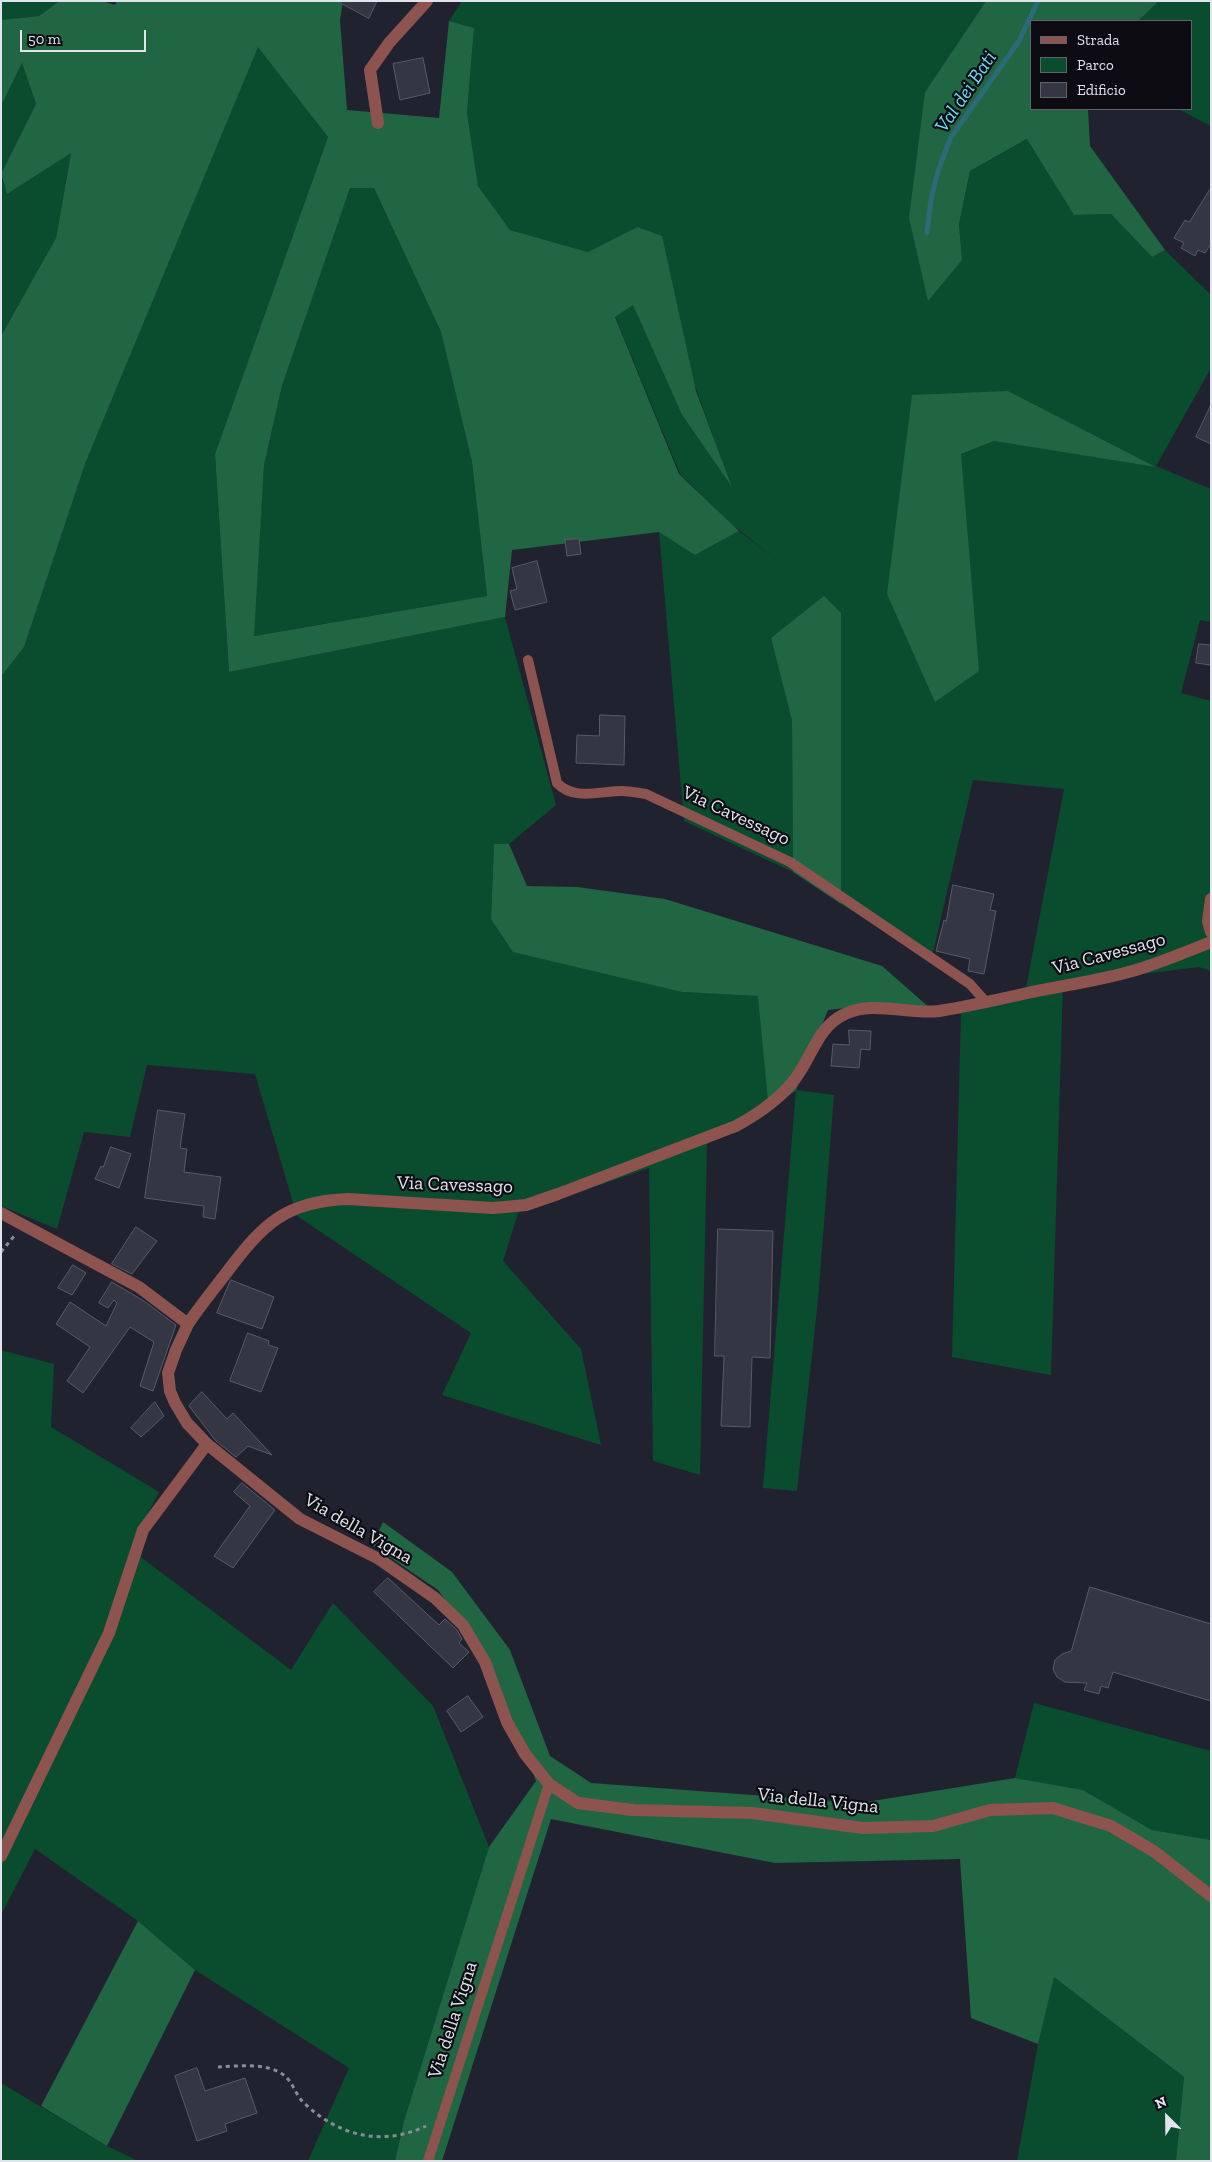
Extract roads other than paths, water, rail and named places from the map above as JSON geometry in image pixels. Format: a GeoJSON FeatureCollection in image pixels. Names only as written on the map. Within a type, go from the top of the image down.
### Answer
{"type":"FeatureCollection","features":[{"type":"Feature","properties":{"kind":"street"},"geometry":{"type":"LineString","coordinates":[[378,123],[370,70],[389,43],[427,1]]}},
{"type":"Feature","properties":{"kind":"street"},"geometry":{"type":"LineString","coordinates":[[1211,898],[1208,921],[1211,932]]}},
{"type":"Feature","properties":{"kind":"street","name":"Via Cavessago"},"geometry":{"type":"LineString","coordinates":[[206,1444],[187,1423],[170,1391],[168,1373],[176,1350],[188,1324],[242,1252],[263,1228],[274,1219],[300,1206],[330,1200],[348,1199],[492,1208],[509,1207],[543,1200],[750,1119],[795,1081],[823,1032],[844,1014],[864,1009],[930,1012],[986,1002],[1134,970],[1211,942]]}},
{"type":"Feature","properties":{"kind":"street"},"geometry":{"type":"LineString","coordinates":[[1,1213],[139,1287],[188,1324]]}},
{"type":"Feature","properties":{"kind":"street"},"geometry":{"type":"LineString","coordinates":[[1,1856],[109,1633],[143,1530],[206,1444]]}},
{"type":"Feature","properties":{"kind":"street","name":"Via della Vigna"},"geometry":{"type":"LineString","coordinates":[[206,1444],[300,1519],[379,1559],[435,1598],[463,1625],[485,1662],[508,1722],[526,1754],[549,1784],[578,1802],[633,1810],[752,1813],[862,1828],[933,1826],[990,1810],[1053,1808],[1110,1826],[1155,1852],[1211,1896]]}},
{"type":"Feature","properties":{"kind":"lane","name":"Via Cavessago"},"geometry":{"type":"LineString","coordinates":[[528,660],[557,783],[563,790],[578,794],[623,791],[646,794],[790,862],[970,984],[986,1002]]}},
{"type":"Feature","properties":{"kind":"lane","name":"Via della Vigna"},"geometry":{"type":"LineString","coordinates":[[428,2161],[549,1784]]}},
{"type":"Feature","properties":{"kind":"waterway","name":"Val dei Bati"},"geometry":{"type":"LineString","coordinates":[[927,233],[931,199],[938,171],[951,137],[1019,41],[1038,1]]}}]}
